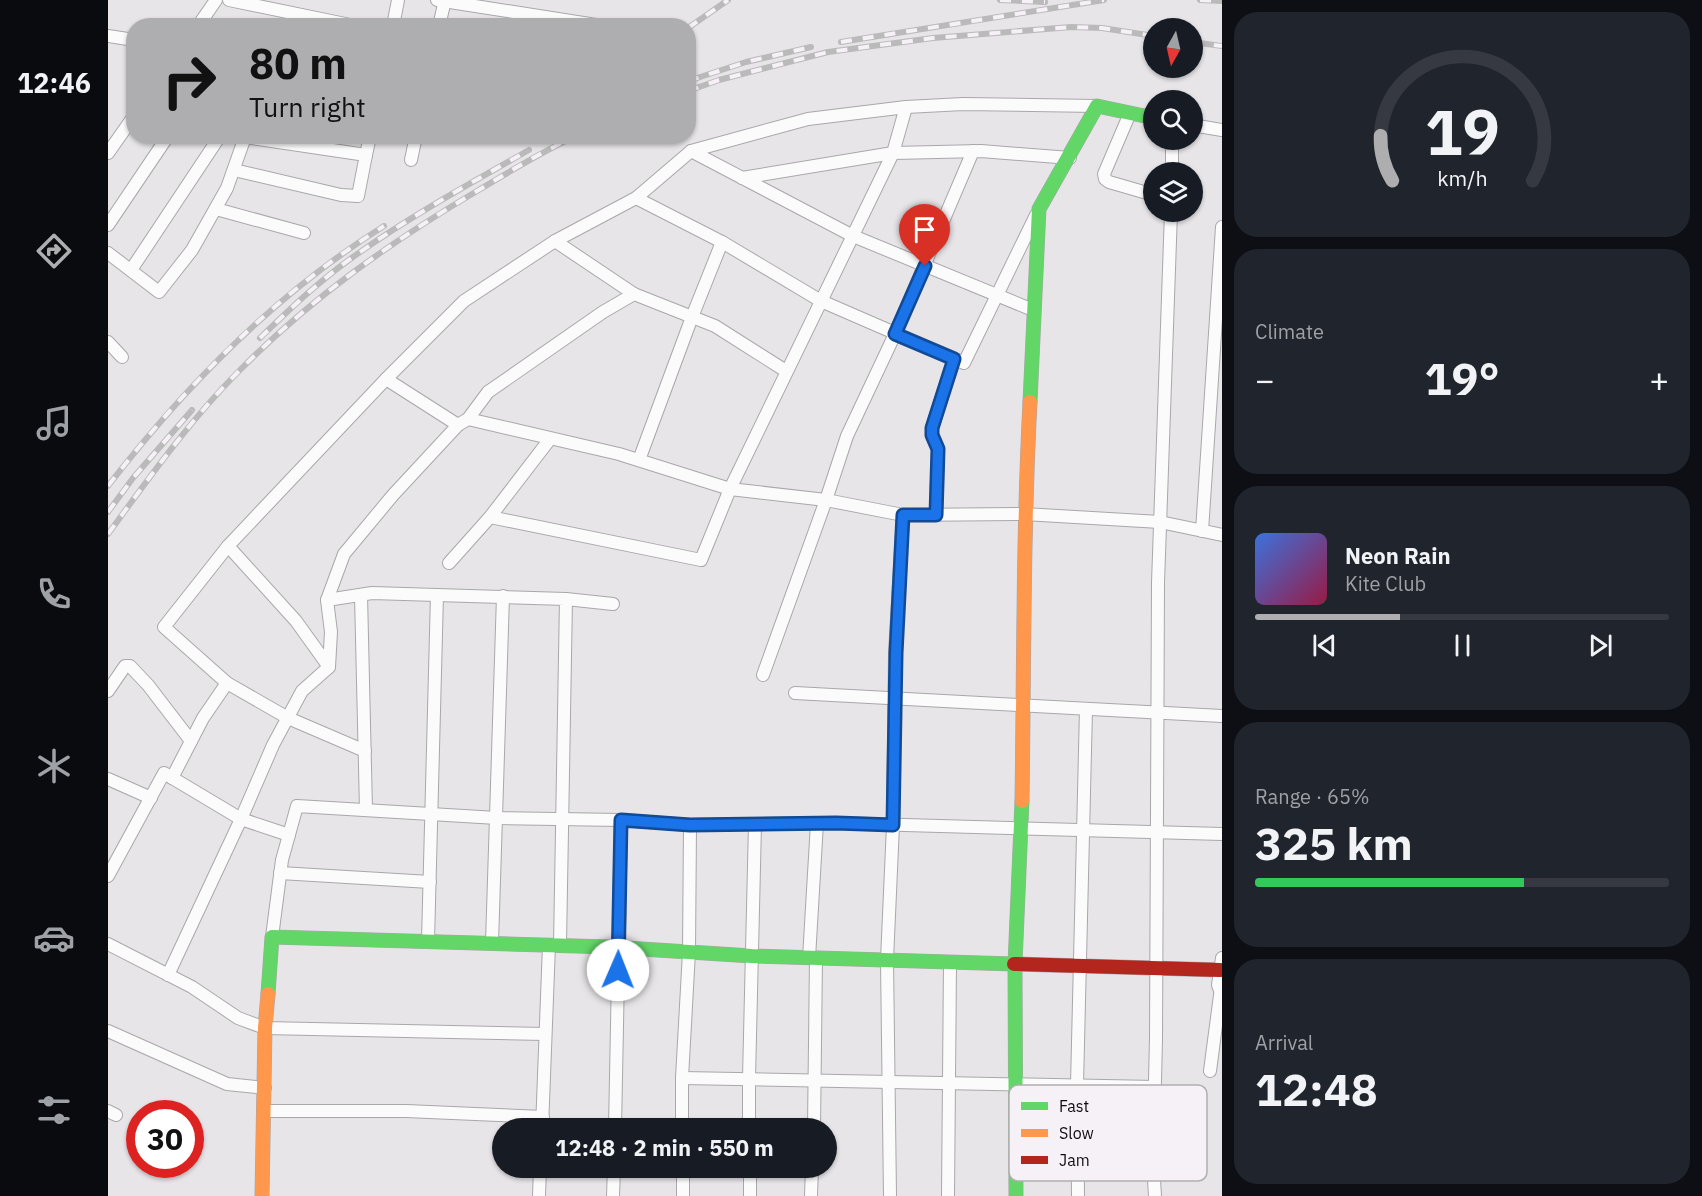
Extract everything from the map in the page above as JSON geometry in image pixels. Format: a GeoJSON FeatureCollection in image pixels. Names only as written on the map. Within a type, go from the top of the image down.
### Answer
{"type":"FeatureCollection","features":[{"type":"Feature","properties":{"kind":"street"},"geometry":{"type":"LineString","coordinates":[[204,18],[216,0]]}},
{"type":"Feature","properties":{"kind":"street"},"geometry":{"type":"LineString","coordinates":[[229,0],[316,18]]}},
{"type":"Feature","properties":{"kind":"street"},"geometry":{"type":"LineString","coordinates":[[395,18],[398,0]]}},
{"type":"Feature","properties":{"kind":"street"},"geometry":{"type":"LineString","coordinates":[[440,18],[442,0],[553,18]]}},
{"type":"Feature","properties":{"kind":"street"},"geometry":{"type":"LineString","coordinates":[[108,36],[126,39]]}},
{"type":"Feature","properties":{"kind":"street"},"geometry":{"type":"LineString","coordinates":[[365,751],[288,718],[227,683],[164,627],[228,546],[386,379],[464,301],[555,242],[636,198],[691,151],[808,119],[906,107],[963,104],[1097,105],[1143,116]]}},
{"type":"Feature","properties":{"kind":"street"},"geometry":{"type":"LineString","coordinates":[[636,198],[722,243],[821,301],[964,363],[1040,209],[1097,105]]}},
{"type":"Feature","properties":{"kind":"street"},"geometry":{"type":"LineString","coordinates":[[490,517],[701,560],[730,489],[893,153],[906,107]]}},
{"type":"Feature","properties":{"kind":"street"},"geometry":{"type":"LineString","coordinates":[[1130,113],[1104,174],[1105,179],[1109,182],[1143,192]]}},
{"type":"Feature","properties":{"kind":"street"},"geometry":{"type":"LineString","coordinates":[[108,153],[126,127]]}},
{"type":"Feature","properties":{"kind":"street"},"geometry":{"type":"LineString","coordinates":[[1203,127],[1222,130]]}},
{"type":"Feature","properties":{"kind":"street"},"geometry":{"type":"LineString","coordinates":[[108,225],[163,144]]}},
{"type":"Feature","properties":{"kind":"street"},"geometry":{"type":"LineString","coordinates":[[131,270],[215,144]]}},
{"type":"Feature","properties":{"kind":"street"},"geometry":{"type":"LineString","coordinates":[[108,253],[159,292],[192,250],[216,209],[227,188],[242,144]]}},
{"type":"Feature","properties":{"kind":"street"},"geometry":{"type":"LineString","coordinates":[[291,144],[366,155]]}},
{"type":"Feature","properties":{"kind":"street"},"geometry":{"type":"LineString","coordinates":[[234,170],[341,195],[358,196],[368,144]]}},
{"type":"Feature","properties":{"kind":"street"},"geometry":{"type":"LineString","coordinates":[[411,160],[414,144]]}},
{"type":"Feature","properties":{"kind":"street"},"geometry":{"type":"LineString","coordinates":[[691,151],[853,236],[1033,310]]}},
{"type":"Feature","properties":{"kind":"street"},"geometry":{"type":"LineString","coordinates":[[742,178],[893,153],[973,151],[1070,158]]}},
{"type":"Feature","properties":{"kind":"street"},"geometry":{"type":"LineString","coordinates":[[763,675],[847,436],[895,334],[973,151]]}},
{"type":"Feature","properties":{"kind":"street"},"geometry":{"type":"LineString","coordinates":[[216,209],[304,233]]}},
{"type":"Feature","properties":{"kind":"street"},"geometry":{"type":"LineString","coordinates":[[1015,1083],[1015,964],[1021,829],[1023,706],[1024,514],[1040,209]]}},
{"type":"Feature","properties":{"kind":"street"},"geometry":{"type":"LineString","coordinates":[[1155,1085],[1160,522],[1171,222]]}},
{"type":"Feature","properties":{"kind":"street"},"geometry":{"type":"LineString","coordinates":[[1202,531],[1222,226]]}},
{"type":"Feature","properties":{"kind":"street"},"geometry":{"type":"LineString","coordinates":[[555,242],[634,294],[714,326],[786,371]]}},
{"type":"Feature","properties":{"kind":"street"},"geometry":{"type":"LineString","coordinates":[[639,460],[722,243]]}},
{"type":"Feature","properties":{"kind":"street"},"geometry":{"type":"LineString","coordinates":[[168,975],[241,819],[273,744],[302,691],[329,667],[331,632],[327,600],[344,554],[393,495],[463,422],[488,392],[603,312],[634,294]]}},
{"type":"Feature","properties":{"kind":"street"},"geometry":{"type":"LineString","coordinates":[[108,342],[122,357]]}},
{"type":"Feature","properties":{"kind":"street"},"geometry":{"type":"LineString","coordinates":[[936,515],[938,449],[932,435],[932,428],[954,359]]}},
{"type":"Feature","properties":{"kind":"street"},"geometry":{"type":"LineString","coordinates":[[386,379],[463,422],[639,460],[730,489],[826,500],[903,515],[1024,514],[1160,522],[1222,535]]}},
{"type":"Feature","properties":{"kind":"street"},"geometry":{"type":"LineString","coordinates":[[449,563],[490,517],[550,439]]}},
{"type":"Feature","properties":{"kind":"street"},"geometry":{"type":"LineString","coordinates":[[890,1196],[886,960],[893,825],[895,699],[903,515]]}},
{"type":"Feature","properties":{"kind":"street"},"geometry":{"type":"LineString","coordinates":[[228,546],[296,621],[329,667]]}},
{"type":"Feature","properties":{"kind":"street"},"geometry":{"type":"LineString","coordinates":[[327,600],[372,593],[503,596],[613,604]]}},
{"type":"Feature","properties":{"kind":"street"},"geometry":{"type":"LineString","coordinates":[[361,595],[366,810]]}},
{"type":"Feature","properties":{"kind":"street"},"geometry":{"type":"LineString","coordinates":[[428,941],[437,595]]}},
{"type":"Feature","properties":{"kind":"street"},"geometry":{"type":"LineString","coordinates":[[492,943],[503,596]]}},
{"type":"Feature","properties":{"kind":"street"},"geometry":{"type":"LineString","coordinates":[[543,1118],[545,1034],[563,819],[566,599]]}},
{"type":"Feature","properties":{"kind":"street"},"geometry":{"type":"LineString","coordinates":[[108,691],[121,669],[130,666],[148,685],[191,741]]}},
{"type":"Feature","properties":{"kind":"street"},"geometry":{"type":"LineString","coordinates":[[172,778],[202,718],[227,683]]}},
{"type":"Feature","properties":{"kind":"street"},"geometry":{"type":"LineString","coordinates":[[795,693],[1222,716]]}},
{"type":"Feature","properties":{"kind":"street"},"geometry":{"type":"LineString","coordinates":[[682,1078],[1077,1085],[1082,967],[1082,830],[1086,709]]}},
{"type":"Feature","properties":{"kind":"street"},"geometry":{"type":"LineString","coordinates":[[110,869],[164,773],[241,819],[289,835]]}},
{"type":"Feature","properties":{"kind":"street"},"geometry":{"type":"LineString","coordinates":[[108,779],[150,798]]}},
{"type":"Feature","properties":{"kind":"street"},"geometry":{"type":"LineString","coordinates":[[262,1196],[265,1028],[272,937],[280,873],[297,806],[497,818],[621,820],[690,825],[893,825],[1222,834]]}},
{"type":"Feature","properties":{"kind":"street"},"geometry":{"type":"LineString","coordinates":[[615,1118],[621,820]]}},
{"type":"Feature","properties":{"kind":"street"},"geometry":{"type":"LineString","coordinates":[[749,1118],[755,824]]}},
{"type":"Feature","properties":{"kind":"street"},"geometry":{"type":"LineString","coordinates":[[814,1118],[816,1079],[812,958],[817,824]]}},
{"type":"Feature","properties":{"kind":"street"},"geometry":{"type":"LineString","coordinates":[[682,1118],[689,952],[690,825]]}},
{"type":"Feature","properties":{"kind":"street"},"geometry":{"type":"LineString","coordinates":[[280,873],[430,882]]}},
{"type":"Feature","properties":{"kind":"street"},"geometry":{"type":"LineString","coordinates":[[272,937],[554,945],[752,956],[1082,967],[1157,969],[1221,964],[1218,985],[1221,995],[1210,1071]]}},
{"type":"Feature","properties":{"kind":"street"},"geometry":{"type":"LineString","coordinates":[[108,944],[192,987],[237,1018],[265,1028],[545,1034]]}},
{"type":"Feature","properties":{"kind":"street"},"geometry":{"type":"LineString","coordinates":[[948,1196],[950,963]]}},
{"type":"Feature","properties":{"kind":"street"},"geometry":{"type":"LineString","coordinates":[[108,1031],[227,1084],[265,1088]]}},
{"type":"Feature","properties":{"kind":"street"},"geometry":{"type":"LineString","coordinates":[[265,1111],[406,1111],[493,1118]]}},
{"type":"Feature","properties":{"kind":"street"},"geometry":{"type":"LineString","coordinates":[[539,1196],[540,1178]]}},
{"type":"Feature","properties":{"kind":"street"},"geometry":{"type":"LineString","coordinates":[[613,1196],[614,1178]]}},
{"type":"Feature","properties":{"kind":"street"},"geometry":{"type":"LineString","coordinates":[[683,1178],[683,1196]]}},
{"type":"Feature","properties":{"kind":"street"},"geometry":{"type":"LineString","coordinates":[[750,1178],[750,1196]]}},
{"type":"Feature","properties":{"kind":"street"},"geometry":{"type":"LineString","coordinates":[[811,1196],[812,1178]]}},
{"type":"Feature","properties":{"kind":"street"},"geometry":{"type":"LineString","coordinates":[[1016,1181],[1016,1196]]}},
{"type":"Feature","properties":{"kind":"street"},"geometry":{"type":"LineString","coordinates":[[1078,1181],[1078,1196]]}},
{"type":"Feature","properties":{"kind":"street"},"geometry":{"type":"LineString","coordinates":[[1154,1181],[1155,1196]]}},
{"type":"Feature","properties":{"kind":"railway"},"geometry":{"type":"LineString","coordinates":[[696,22],[728,0]]}},
{"type":"Feature","properties":{"kind":"railway"},"geometry":{"type":"LineString","coordinates":[[1000,0],[1045,2]]}},
{"type":"Feature","properties":{"kind":"railway"},"geometry":{"type":"LineString","coordinates":[[841,42],[1104,0]]}},
{"type":"Feature","properties":{"kind":"railway"},"geometry":{"type":"LineString","coordinates":[[1200,0],[1222,1]]}},
{"type":"Feature","properties":{"kind":"railway"},"geometry":{"type":"LineString","coordinates":[[696,88],[828,52],[933,38],[1071,27],[1102,28],[1143,34]]}},
{"type":"Feature","properties":{"kind":"railway"},"geometry":{"type":"LineString","coordinates":[[1203,43],[1222,46]]}},
{"type":"Feature","properties":{"kind":"railway"},"geometry":{"type":"LineString","coordinates":[[696,78],[746,62],[811,47]]}},
{"type":"Feature","properties":{"kind":"railway"},"geometry":{"type":"LineString","coordinates":[[108,534],[170,450],[204,409],[239,371],[294,320],[322,296],[413,231],[513,169],[560,144]]}},
{"type":"Feature","properties":{"kind":"railway"},"geometry":{"type":"LineString","coordinates":[[260,338],[316,286],[374,242],[529,150]]}},
{"type":"Feature","properties":{"kind":"railway"},"geometry":{"type":"LineString","coordinates":[[108,486],[169,412],[234,344],[306,281],[384,226]]}},
{"type":"Feature","properties":{"kind":"railway"},"geometry":{"type":"LineString","coordinates":[[108,512],[133,478],[192,410]]}},
{"type":"Feature","properties":{"kind":"traffic: fast"},"geometry":{"type":"LineString","coordinates":[[1030,402],[1039,209],[1097,106],[1143,116]]}},
{"type":"Feature","properties":{"kind":"traffic: fast"},"geometry":{"type":"LineString","coordinates":[[1016,1085],[1015,964],[1022,801]]}},
{"type":"Feature","properties":{"kind":"traffic: fast"},"geometry":{"type":"LineString","coordinates":[[268,994],[272,937],[610,947],[752,956],[1014,964]]}},
{"type":"Feature","properties":{"kind":"traffic: fast"},"geometry":{"type":"LineString","coordinates":[[1016,1181],[1016,1196]]}},
{"type":"Feature","properties":{"kind":"traffic: slow"},"geometry":{"type":"LineString","coordinates":[[1022,801],[1025,552],[1030,402]]}},
{"type":"Feature","properties":{"kind":"traffic: slow"},"geometry":{"type":"LineString","coordinates":[[262,1196],[265,1028],[268,994]]}},
{"type":"Feature","properties":{"kind":"traffic: jam"},"geometry":{"type":"LineString","coordinates":[[1014,964],[1220,970]]}},
{"type":"Feature","properties":{"kind":"route"},"geometry":{"type":"LineString","coordinates":[[618,970],[621,820],[690,825],[836,823],[893,825],[896,653],[903,515],[936,515],[938,449],[932,435],[932,428],[954,359],[895,334],[925,266]]}}]}
